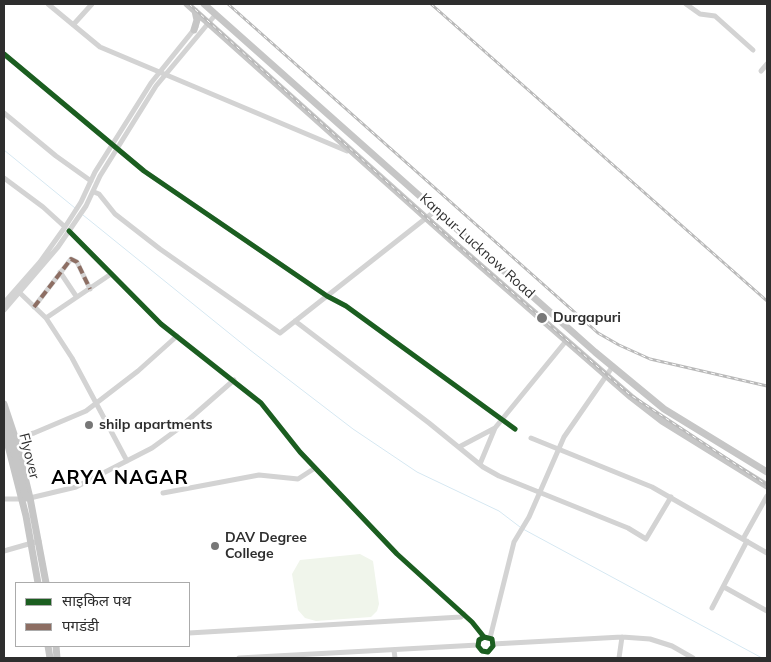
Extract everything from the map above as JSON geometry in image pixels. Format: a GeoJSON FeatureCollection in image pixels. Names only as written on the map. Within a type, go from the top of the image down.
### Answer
{"type":"FeatureCollection","features":[{"type":"Feature","properties":{"kind":"main road","name":"Kanpur-Lucknow Road"},"geometry":{"type":"LineString","coordinates":[[187,4],[349,150],[605,375],[662,421],[767,486]]}},
{"type":"Feature","properties":{"kind":"main road","name":"Kanpur-Lucknow Road"},"geometry":{"type":"LineString","coordinates":[[204,4],[435,211],[664,409],[767,472]]}},
{"type":"Feature","properties":{"kind":"main road"},"geometry":{"type":"LineString","coordinates":[[194,30],[197,20],[195,10]]}},
{"type":"Feature","properties":{"kind":"main road"},"geometry":{"type":"LineString","coordinates":[[268,77],[277,68]]}},
{"type":"Feature","properties":{"kind":"main road"},"geometry":{"type":"LineString","coordinates":[[311,115],[319,106]]}},
{"type":"Feature","properties":{"kind":"main road"},"geometry":{"type":"LineString","coordinates":[[4,404],[16,438],[26,498],[26,518],[38,582]]}},
{"type":"Feature","properties":{"kind":"main road","name":"Flyover"},"geometry":{"type":"LineString","coordinates":[[4,411],[26,498],[28,508],[26,518]]}},
{"type":"Feature","properties":{"kind":"main road"},"geometry":{"type":"LineString","coordinates":[[4,430],[26,498],[35,518],[46,582]]}},
{"type":"Feature","properties":{"kind":"main road","name":"Flyover"},"geometry":{"type":"LineString","coordinates":[[28,508],[35,518]]}},
{"type":"Feature","properties":{"kind":"street"},"geometry":{"type":"LineString","coordinates":[[48,4],[100,47],[164,76],[347,151],[349,150]]}},
{"type":"Feature","properties":{"kind":"street"},"geometry":{"type":"LineString","coordinates":[[73,25],[92,4]]}},
{"type":"Feature","properties":{"kind":"street"},"geometry":{"type":"LineString","coordinates":[[686,4],[700,14],[715,16],[753,50]]}},
{"type":"Feature","properties":{"kind":"street"},"geometry":{"type":"LineString","coordinates":[[4,303],[67,229],[76,222],[91,181],[112,144],[159,73],[194,30],[214,12]]}},
{"type":"Feature","properties":{"kind":"street"},"geometry":{"type":"LineString","coordinates":[[4,310],[45,265],[67,229],[70,218],[94,192],[117,149],[164,76],[206,20]]}},
{"type":"Feature","properties":{"kind":"street"},"geometry":{"type":"LineString","coordinates":[[4,54],[144,171],[327,296],[346,306],[514,430]]}},
{"type":"Feature","properties":{"kind":"street"},"geometry":{"type":"LineString","coordinates":[[761,71],[767,64]]}},
{"type":"Feature","properties":{"kind":"street"},"geometry":{"type":"LineString","coordinates":[[4,113],[56,156],[91,181]]}},
{"type":"Feature","properties":{"kind":"street"},"geometry":{"type":"LineString","coordinates":[[4,178],[43,207],[177,336],[261,403],[315,468],[397,554],[464,614],[493,644]]}},
{"type":"Feature","properties":{"kind":"street"},"geometry":{"type":"LineString","coordinates":[[94,192],[99,194],[115,214],[160,249],[280,333],[435,211]]}},
{"type":"Feature","properties":{"kind":"street"},"geometry":{"type":"LineString","coordinates":[[34,307],[60,272],[74,259],[90,289]]}},
{"type":"Feature","properties":{"kind":"street"},"geometry":{"type":"LineString","coordinates":[[60,272],[76,296]]}},
{"type":"Feature","properties":{"kind":"street"},"geometry":{"type":"LineString","coordinates":[[46,318],[76,296],[112,274]]}},
{"type":"Feature","properties":{"kind":"street"},"geometry":{"type":"LineString","coordinates":[[20,293],[46,318],[72,358],[127,461]]}},
{"type":"Feature","properties":{"kind":"street"},"geometry":{"type":"LineString","coordinates":[[295,321],[480,464],[499,476],[628,528],[646,539],[671,497]]}},
{"type":"Feature","properties":{"kind":"street"},"geometry":{"type":"LineString","coordinates":[[7,440],[55,426],[97,404],[138,372],[177,336]]}},
{"type":"Feature","properties":{"kind":"street"},"geometry":{"type":"LineString","coordinates":[[480,464],[495,428],[566,341]]}},
{"type":"Feature","properties":{"kind":"street"},"geometry":{"type":"LineString","coordinates":[[239,658],[478,645],[487,637],[517,536],[540,492],[558,449],[605,375],[613,366]]}},
{"type":"Feature","properties":{"kind":"street"},"geometry":{"type":"LineString","coordinates":[[4,499],[26,498],[76,487],[127,461],[178,429],[234,380]]}},
{"type":"Feature","properties":{"kind":"street"},"geometry":{"type":"LineString","coordinates":[[459,447],[495,428]]}},
{"type":"Feature","properties":{"kind":"street"},"geometry":{"type":"LineString","coordinates":[[531,438],[671,497],[767,553]]}},
{"type":"Feature","properties":{"kind":"street"},"geometry":{"type":"LineString","coordinates":[[163,493],[259,475],[298,478],[315,468]]}},
{"type":"Feature","properties":{"kind":"street"},"geometry":{"type":"LineString","coordinates":[[712,608],[724,587],[767,496]]}},
{"type":"Feature","properties":{"kind":"street"},"geometry":{"type":"LineString","coordinates":[[4,551],[31,545],[39,541]]}},
{"type":"Feature","properties":{"kind":"street"},"geometry":{"type":"LineString","coordinates":[[724,587],[767,611]]}},
{"type":"Feature","properties":{"kind":"street"},"geometry":{"type":"LineString","coordinates":[[190,633],[461,617],[464,614]]}},
{"type":"Feature","properties":{"kind":"street"},"geometry":{"type":"LineString","coordinates":[[493,644],[622,637],[650,639],[672,646],[685,656],[693,658]]}},
{"type":"Feature","properties":{"kind":"street"},"geometry":{"type":"LineString","coordinates":[[619,658],[622,637]]}},
{"type":"Feature","properties":{"kind":"street"},"geometry":{"type":"LineString","coordinates":[[478,645],[487,655],[493,644]]}},
{"type":"Feature","properties":{"kind":"street"},"geometry":{"type":"LineString","coordinates":[[394,650],[395,658]]}},
{"type":"Feature","properties":{"kind":"shaded area"},"geometry":{"type":"Polygon","coordinates":[[[360,554],[373,561],[379,604],[377,611],[371,617],[316,621],[305,618],[298,610],[292,574],[300,560],[360,554]]]}},
{"type":"Feature","properties":{"kind":"waterway"},"geometry":{"type":"LineString","coordinates":[[4,150],[75,208]]}},
{"type":"Feature","properties":{"kind":"waterway"},"geometry":{"type":"LineString","coordinates":[[83,215],[250,350],[353,429],[417,472],[499,511],[520,527]]}},
{"type":"Feature","properties":{"kind":"waterway"},"geometry":{"type":"LineString","coordinates":[[523,529],[762,658]]}},
{"type":"Feature","properties":{"kind":"railway"},"geometry":{"type":"LineString","coordinates":[[189,4],[445,234],[629,394],[767,485]]}},
{"type":"Feature","properties":{"kind":"railway"},"geometry":{"type":"LineString","coordinates":[[228,4],[598,333],[650,359],[767,386]]}},
{"type":"Feature","properties":{"kind":"railway"},"geometry":{"type":"LineString","coordinates":[[431,4],[767,301]]}},
{"type":"Feature","properties":{"kind":"marked path"},"geometry":{"type":"LineString","coordinates":[[34,307],[71,259],[77,262],[90,289]]}},
{"type":"Feature","properties":{"kind":"cycle path"},"geometry":{"type":"LineString","coordinates":[[4,54],[144,171],[327,296],[346,306],[515,429]]}},
{"type":"Feature","properties":{"kind":"cycle path"},"geometry":{"type":"LineString","coordinates":[[69,231],[161,324],[261,403],[300,452],[397,554],[472,622],[484,637],[492,639],[493,646],[488,652],[482,651],[478,646],[479,640],[484,637]]}},
{"type":"Feature","properties":{"kind":"place","name":"Durgapuri"},"geometry":{"type":"Point","coordinates":[542,318]}},
{"type":"Feature","properties":{"kind":"place","name":"shilp apartments"},"geometry":{"type":"Point","coordinates":[89,425]}},
{"type":"Feature","properties":{"kind":"place","name":"DAV Degree College"},"geometry":{"type":"Point","coordinates":[215,546]}},
{"type":"Feature","properties":{"kind":"district","name":"ARYA NAGAR"},"geometry":{"type":"Point","coordinates":[120,478]}}]}
